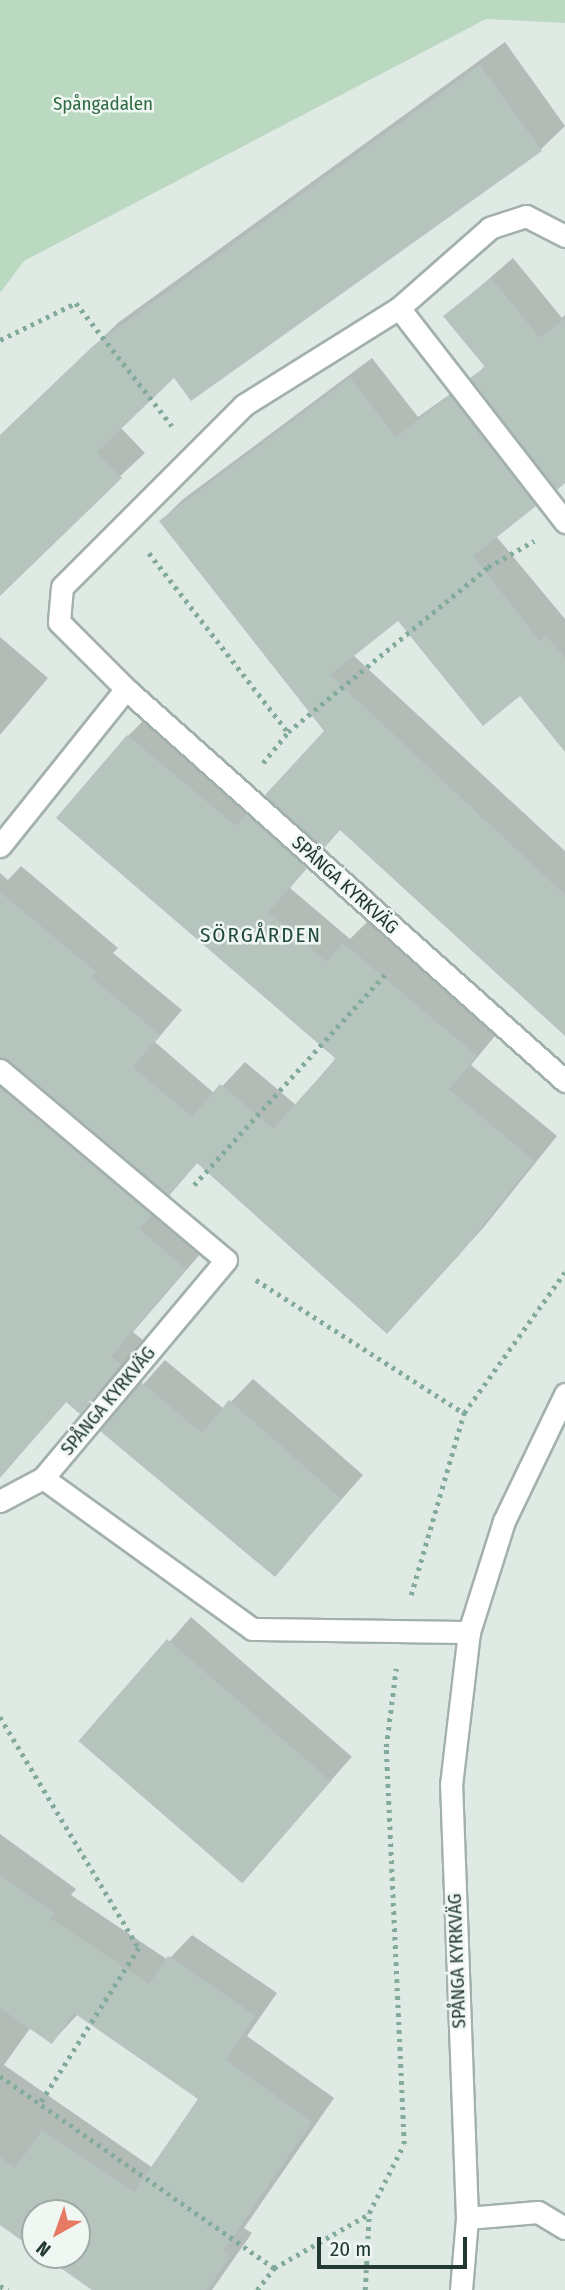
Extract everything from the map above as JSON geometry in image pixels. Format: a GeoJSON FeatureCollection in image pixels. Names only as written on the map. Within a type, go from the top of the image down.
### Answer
{"type":"FeatureCollection","features":[{"type":"Feature","properties":{"kind":"street","name":"SPÅNGA KYRKVÄG"},"geometry":{"type":"LineString","coordinates":[[565,236],[526,216],[490,228],[398,308],[244,405],[124,520],[62,587],[59,622],[126,689],[565,1081]]}},
{"type":"Feature","properties":{"kind":"street"},"geometry":{"type":"LineString","coordinates":[[398,308],[565,522]]}},
{"type":"Feature","properties":{"kind":"street"},"geometry":{"type":"LineString","coordinates":[[0,846],[126,689]]}},
{"type":"Feature","properties":{"kind":"street"},"geometry":{"type":"LineString","coordinates":[[0,1070],[226,1260]]}},
{"type":"Feature","properties":{"kind":"street","name":"SPÅNGA KYRKVÄG"},"geometry":{"type":"LineString","coordinates":[[0,1501],[43,1478],[226,1260]]}},
{"type":"Feature","properties":{"kind":"street","name":"SPÅNGA KYRKVÄG"},"geometry":{"type":"LineString","coordinates":[[461,2290],[467,2218],[451,1785],[469,1632],[503,1521],[565,1394]]}},
{"type":"Feature","properties":{"kind":"street"},"geometry":{"type":"LineString","coordinates":[[43,1478],[252,1629],[469,1632]]}},
{"type":"Feature","properties":{"kind":"street"},"geometry":{"type":"LineString","coordinates":[[467,2218],[538,2212],[565,2228]]}},
{"type":"Feature","properties":{"kind":"path"},"geometry":{"type":"LineString","coordinates":[[0,340],[76,303],[194,454]]}},
{"type":"Feature","properties":{"kind":"path"},"geometry":{"type":"LineString","coordinates":[[124,520],[288,732]]}},
{"type":"Feature","properties":{"kind":"path"},"geometry":{"type":"LineString","coordinates":[[240,791],[288,732],[488,567],[543,536]]}},
{"type":"Feature","properties":{"kind":"path"},"geometry":{"type":"LineString","coordinates":[[169,1213],[412,945]]}},
{"type":"Feature","properties":{"kind":"path"},"geometry":{"type":"LineString","coordinates":[[226,1260],[464,1413]]}},
{"type":"Feature","properties":{"kind":"path"},"geometry":{"type":"LineString","coordinates":[[0,1717],[139,1948],[40,2104]]}},
{"type":"Feature","properties":{"kind":"path"},"geometry":{"type":"LineString","coordinates":[[0,2076],[274,2268]]}},
{"type":"Feature","properties":{"kind":"path"},"geometry":{"type":"LineString","coordinates":[[257,2290],[274,2268],[369,2213]]}},
{"type":"Feature","properties":{"kind":"path"},"geometry":{"type":"LineString","coordinates":[[0,2286],[8,2290]]}},
{"type":"Feature","properties":{"kind":"green space","name":"Spångadalen"},"geometry":{"type":"Polygon","coordinates":[[[0,0],[565,0],[565,23],[486,19],[24,261],[0,293],[0,0]]]}},
{"type":"Feature","properties":{"kind":"building"},"geometry":{"type":"Polygon","coordinates":[[[480,65],[542,151],[191,401],[174,378],[97,452],[122,478],[0,596],[0,435],[93,346],[480,65]]]}},
{"type":"Feature","properties":{"kind":"building"},"geometry":{"type":"Polygon","coordinates":[[[491,278],[540,338],[565,318],[565,483],[557,490],[470,378],[485,367],[443,316],[491,278]]]}},
{"type":"Feature","properties":{"kind":"building"},"geometry":{"type":"Polygon","coordinates":[[[350,378],[396,437],[450,395],[536,506],[473,556],[540,641],[547,636],[565,658],[565,752],[520,696],[483,726],[398,621],[330,675],[565,895],[565,1036],[340,830],[324,848],[265,795],[324,731],[159,521],[350,378]]]}},
{"type":"Feature","properties":{"kind":"building"},"geometry":{"type":"Polygon","coordinates":[[[127,735],[236,826],[247,814],[307,868],[268,912],[327,962],[343,943],[477,1056],[449,1089],[534,1161],[461,1253],[387,1334],[197,1163],[169,1195],[0,1057],[0,892],[96,972],[91,977],[160,1035],[133,1067],[192,1117],[220,1084],[273,1129],[335,1058],[56,818],[127,735]]]}},
{"type":"Feature","properties":{"kind":"building"},"geometry":{"type":"Polygon","coordinates":[[[0,1087],[152,1215],[139,1229],[186,1269],[111,1356],[121,1365],[80,1414],[66,1402],[0,1478],[0,1087]]]}},
{"type":"Feature","properties":{"kind":"building"},"geometry":{"type":"Polygon","coordinates":[[[141,1382],[202,1433],[229,1400],[341,1499],[275,1577],[100,1431],[141,1382]]]}},
{"type":"Feature","properties":{"kind":"building"},"geometry":{"type":"Polygon","coordinates":[[[167,1639],[331,1781],[242,1883],[78,1741],[167,1639]]]}},
{"type":"Feature","properties":{"kind":"building"},"geometry":{"type":"Polygon","coordinates":[[[0,1876],[54,1913],[50,1918],[149,1984],[168,1956],[256,2016],[226,2060],[312,2122],[223,2251],[230,2256],[207,2290],[92,2290],[62,2269],[91,2269],[91,2199],[21,2199],[21,2240],[0,2225],[0,2157],[15,2168],[42,2130],[134,2192],[198,2099],[74,2013],[52,2044],[0,2008],[0,1876]]]}},
{"type":"Feature","properties":{"kind":"district","name":"SÖRGÅRDEN"},"geometry":{"type":"Point","coordinates":[261,935]}}]}
